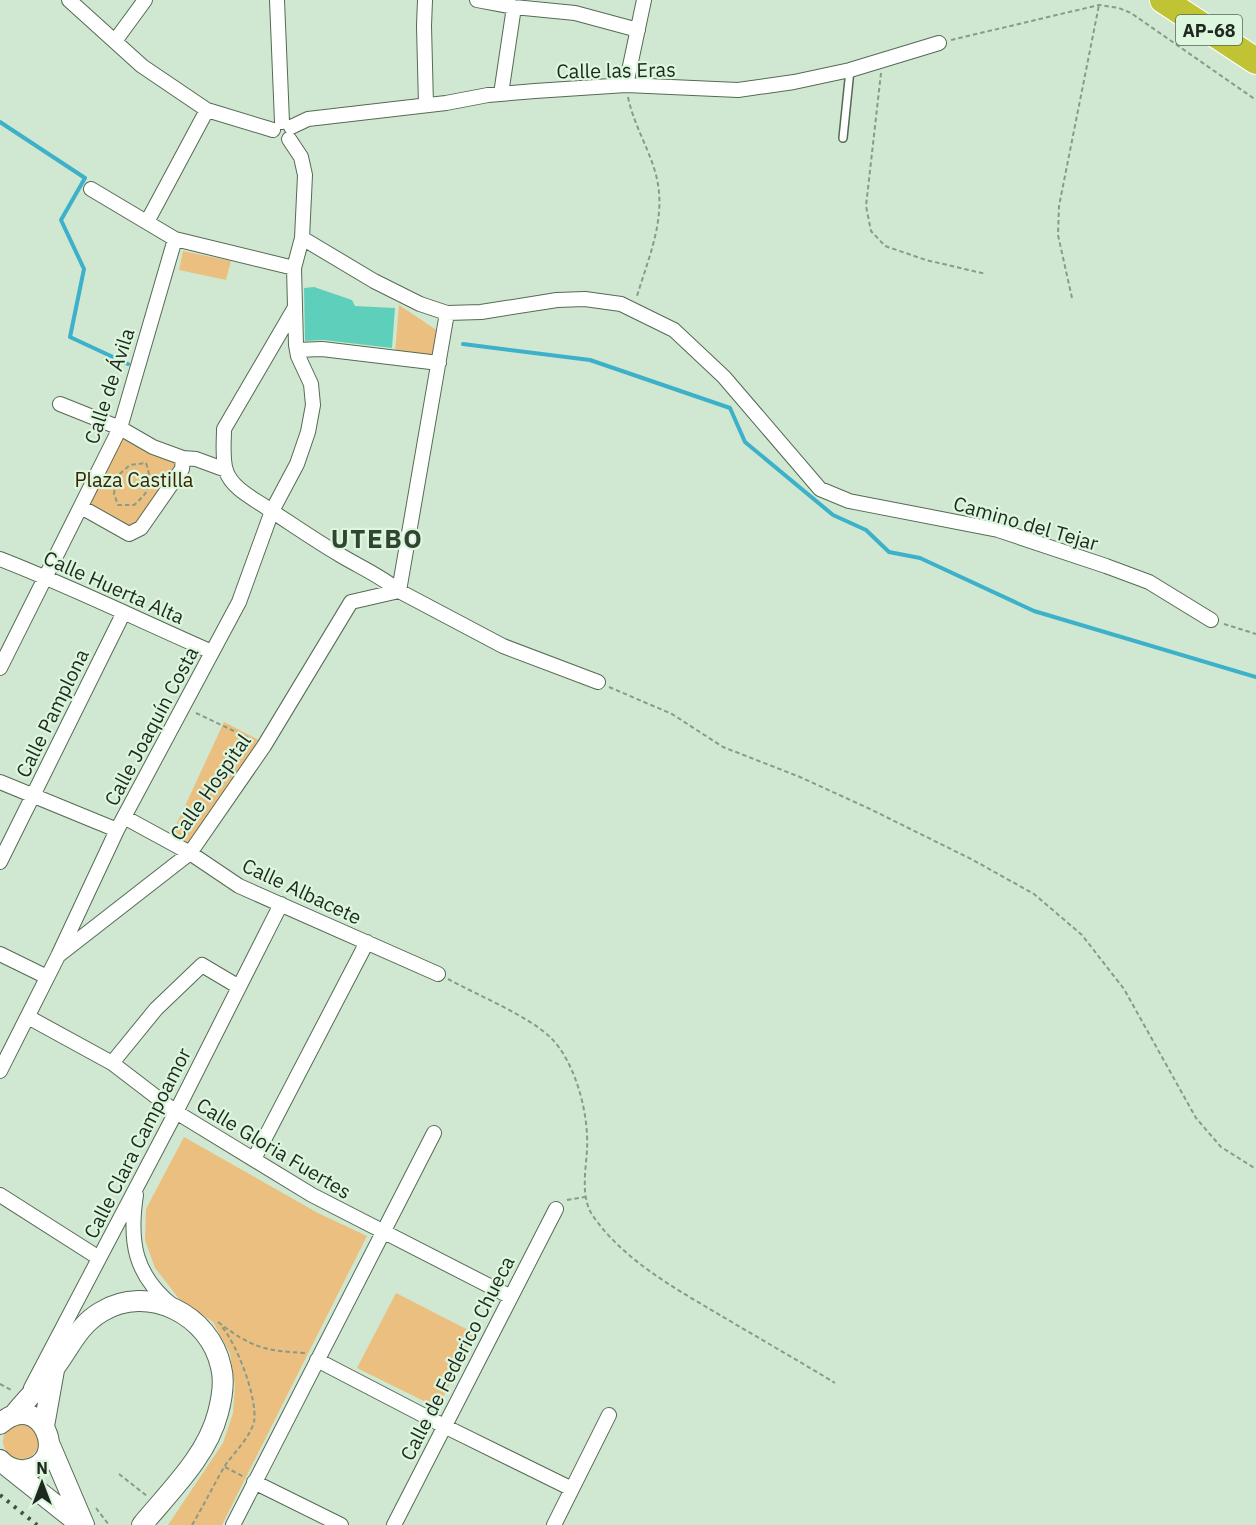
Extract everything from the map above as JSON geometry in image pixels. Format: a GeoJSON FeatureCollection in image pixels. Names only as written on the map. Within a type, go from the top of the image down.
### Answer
{"type":"FeatureCollection","features":[{"type":"Feature","properties":{"kind":"highway","name":"AP-68"},"geometry":{"type":"LineString","coordinates":[[1163,0],[1256,61]]}},
{"type":"Feature","properties":{"kind":"street"},"geometry":{"type":"LineString","coordinates":[[69,0],[142,66],[207,110],[284,130]]}},
{"type":"Feature","properties":{"kind":"street"},"geometry":{"type":"LineString","coordinates":[[115,41],[145,0]]}},
{"type":"Feature","properties":{"kind":"street"},"geometry":{"type":"LineString","coordinates":[[277,0],[284,130],[299,152],[305,172],[302,238],[294,268],[297,350],[322,349],[439,363]]}},
{"type":"Feature","properties":{"kind":"street"},"geometry":{"type":"LineString","coordinates":[[425,0],[426,105]]}},
{"type":"Feature","properties":{"kind":"street"},"geometry":{"type":"LineString","coordinates":[[477,0],[514,7],[575,13],[638,30]]}},
{"type":"Feature","properties":{"kind":"street"},"geometry":{"type":"LineString","coordinates":[[626,86],[644,0]]}},
{"type":"Feature","properties":{"kind":"street"},"geometry":{"type":"LineString","coordinates":[[501,94],[514,7]]}},
{"type":"Feature","properties":{"kind":"street","name":"Calle las Eras"},"geometry":{"type":"LineString","coordinates":[[284,130],[308,119],[501,94],[626,86],[738,90],[794,82],[850,70],[939,43]]}},
{"type":"Feature","properties":{"kind":"street"},"geometry":{"type":"LineString","coordinates":[[147,222],[207,110]]}},
{"type":"Feature","properties":{"kind":"street"},"geometry":{"type":"LineString","coordinates":[[91,189],[176,239],[294,268]]}},
{"type":"Feature","properties":{"kind":"street"},"geometry":{"type":"LineString","coordinates":[[302,238],[420,304],[447,313],[480,312],[557,300],[621,304],[633,310]]}},
{"type":"Feature","properties":{"kind":"street","name":"Calle de Ávila"},"geometry":{"type":"LineString","coordinates":[[0,668],[120,428],[176,239]]}},
{"type":"Feature","properties":{"kind":"street"},"geometry":{"type":"LineString","coordinates":[[295,308],[225,429],[226,470],[233,483],[319,543],[386,580],[399,591],[503,646],[598,682]]}},
{"type":"Feature","properties":{"kind":"street","name":"Camino del Tejar"},"geometry":{"type":"LineString","coordinates":[[633,310],[674,330],[691,345],[724,377],[820,489],[849,501],[998,530],[1106,566],[1149,582],[1211,620]]}},
{"type":"Feature","properties":{"kind":"street"},"geometry":{"type":"LineString","coordinates":[[399,591],[447,313]]}},
{"type":"Feature","properties":{"kind":"street","name":"Calle Joaquín Costa"},"geometry":{"type":"LineString","coordinates":[[0,1071],[58,957],[117,830],[239,602],[272,511],[297,464],[308,432],[313,405],[311,384],[297,350]]}},
{"type":"Feature","properties":{"kind":"street"},"geometry":{"type":"LineString","coordinates":[[60,404],[120,428],[153,447],[226,470]]}},
{"type":"Feature","properties":{"kind":"street"},"geometry":{"type":"LineString","coordinates":[[81,507],[129,534],[141,528],[182,469],[183,458]]}},
{"type":"Feature","properties":{"kind":"street","name":"Calle Huerta Alta"},"geometry":{"type":"LineString","coordinates":[[0,559],[212,652]]}},
{"type":"Feature","properties":{"kind":"street","name":"Calle Hospital"},"geometry":{"type":"LineString","coordinates":[[58,957],[190,853],[264,746],[351,602],[399,591]]}},
{"type":"Feature","properties":{"kind":"street","name":"Calle Pamplona"},"geometry":{"type":"LineString","coordinates":[[0,862],[123,614]]}},
{"type":"Feature","properties":{"kind":"street"},"geometry":{"type":"LineString","coordinates":[[0,782],[117,830]]}},
{"type":"Feature","properties":{"kind":"street","name":"Calle Albacete"},"geometry":{"type":"LineString","coordinates":[[124,818],[190,853],[239,886],[438,974]]}},
{"type":"Feature","properties":{"kind":"street","name":"Calle Clara Campoamor"},"geometry":{"type":"LineString","coordinates":[[27,1398],[176,1112],[280,904]]}},
{"type":"Feature","properties":{"kind":"street"},"geometry":{"type":"LineString","coordinates":[[254,1159],[367,942]]}},
{"type":"Feature","properties":{"kind":"street"},"geometry":{"type":"LineString","coordinates":[[0,954],[47,977]]}},
{"type":"Feature","properties":{"kind":"street"},"geometry":{"type":"LineString","coordinates":[[112,1063],[156,1009],[202,964],[239,987]]}},
{"type":"Feature","properties":{"kind":"street","name":"Calle Gloria Fuertes"},"geometry":{"type":"LineString","coordinates":[[28,1017],[112,1063],[176,1112],[312,1195],[511,1297]]}},
{"type":"Feature","properties":{"kind":"street"},"geometry":{"type":"LineString","coordinates":[[233,1525],[434,1133]]}},
{"type":"Feature","properties":{"kind":"street"},"geometry":{"type":"LineString","coordinates":[[137,1186],[133,1230],[136,1256],[153,1286],[164,1299],[197,1324],[212,1343],[221,1367],[223,1388],[218,1415],[202,1449],[142,1525]]}},
{"type":"Feature","properties":{"kind":"street"},"geometry":{"type":"LineString","coordinates":[[0,1195],[99,1258]]}},
{"type":"Feature","properties":{"kind":"street","name":"Calle de Federico Chueca"},"geometry":{"type":"LineString","coordinates":[[394,1525],[556,1209]]}},
{"type":"Feature","properties":{"kind":"street"},"geometry":{"type":"LineString","coordinates":[[5,1420],[54,1370],[76,1333],[112,1306],[142,1301],[156,1302],[177,1309]]}},
{"type":"Feature","properties":{"kind":"street"},"geometry":{"type":"LineString","coordinates":[[317,1360],[572,1489]]}},
{"type":"Feature","properties":{"kind":"street"},"geometry":{"type":"LineString","coordinates":[[4,1463],[17,1470],[27,1470],[35,1466],[48,1452],[47,1435],[54,1370]]}},
{"type":"Feature","properties":{"kind":"street"},"geometry":{"type":"LineString","coordinates":[[5,1420],[30,1415],[37,1419],[47,1435],[82,1525]]}},
{"type":"Feature","properties":{"kind":"street"},"geometry":{"type":"LineString","coordinates":[[554,1525],[609,1415]]}},
{"type":"Feature","properties":{"kind":"street"},"geometry":{"type":"LineString","coordinates":[[4,1463],[82,1525]]}},
{"type":"Feature","properties":{"kind":"street"},"geometry":{"type":"LineString","coordinates":[[254,1482],[341,1525]]}},
{"type":"Feature","properties":{"kind":"lane"},"geometry":{"type":"LineString","coordinates":[[843,138],[850,70]]}},
{"type":"Feature","properties":{"kind":"path"},"geometry":{"type":"LineString","coordinates":[[939,43],[1099,5],[1119,8],[1131,13],[1256,100]]}},
{"type":"Feature","properties":{"kind":"path"},"geometry":{"type":"LineString","coordinates":[[1072,298],[1058,235],[1059,206],[1099,5]]}},
{"type":"Feature","properties":{"kind":"path"},"geometry":{"type":"LineString","coordinates":[[882,61],[866,206],[871,231],[885,246],[926,260],[986,274]]}},
{"type":"Feature","properties":{"kind":"path"},"geometry":{"type":"LineString","coordinates":[[626,86],[634,122],[656,174],[660,196],[659,220],[633,310]]}},
{"type":"Feature","properties":{"kind":"path"},"geometry":{"type":"LineString","coordinates":[[146,463],[151,478],[146,494],[134,505],[118,505],[114,494],[116,477],[130,465],[146,463]]}},
{"type":"Feature","properties":{"kind":"path"},"geometry":{"type":"LineString","coordinates":[[1211,620],[1256,634]]}},
{"type":"Feature","properties":{"kind":"path"},"geometry":{"type":"LineString","coordinates":[[598,682],[672,714],[723,747],[800,777],[880,814],[973,860],[1034,894],[1082,935],[1124,989],[1196,1118],[1221,1147],[1256,1169]]}},
{"type":"Feature","properties":{"kind":"path"},"geometry":{"type":"LineString","coordinates":[[182,707],[264,746]]}},
{"type":"Feature","properties":{"kind":"path"},"geometry":{"type":"LineString","coordinates":[[438,974],[528,1022],[551,1039],[567,1062],[583,1102],[588,1135],[585,1197],[591,1213],[608,1236],[677,1290],[835,1383]]}},
{"type":"Feature","properties":{"kind":"path"},"geometry":{"type":"LineString","coordinates":[[556,1209],[567,1200],[585,1197]]}},
{"type":"Feature","properties":{"kind":"path"},"geometry":{"type":"LineString","coordinates":[[216,1320],[236,1336],[256,1347],[282,1352],[308,1353],[317,1360]]}},
{"type":"Feature","properties":{"kind":"path"},"geometry":{"type":"LineString","coordinates":[[225,1467],[254,1482]]}},
{"type":"Feature","properties":{"kind":"path"},"geometry":{"type":"LineString","coordinates":[[119,1474],[157,1506]]}},
{"type":"Feature","properties":{"kind":"green space"},"geometry":{"type":"Polygon","coordinates":[[[183,251],[231,261],[226,280],[179,270],[183,251]]]}},
{"type":"Feature","properties":{"kind":"green space"},"geometry":{"type":"Polygon","coordinates":[[[399,305],[438,331],[435,358],[395,353],[399,305]]]}},
{"type":"Feature","properties":{"kind":"green space","name":"Plaza Castilla"},"geometry":{"type":"Polygon","coordinates":[[[121,436],[179,462],[140,526],[130,531],[84,505],[121,436]]]}},
{"type":"Feature","properties":{"kind":"green space"},"geometry":{"type":"Polygon","coordinates":[[[224,722],[263,742],[189,843],[171,836],[224,722]]]}},
{"type":"Feature","properties":{"kind":"green space"},"geometry":{"type":"Polygon","coordinates":[[[184,1137],[318,1213],[367,1236],[222,1525],[168,1525],[223,1443],[233,1413],[235,1386],[230,1353],[213,1322],[180,1300],[155,1268],[145,1240],[146,1209],[184,1137]]]}},
{"type":"Feature","properties":{"kind":"green space"},"geometry":{"type":"Polygon","coordinates":[[[396,1293],[474,1333],[438,1408],[357,1368],[396,1293]]]}},
{"type":"Feature","properties":{"kind":"green space"},"geometry":{"type":"Polygon","coordinates":[[[21,1423],[34,1428],[39,1441],[34,1454],[21,1459],[8,1454],[3,1441],[8,1428],[21,1423]]]}},
{"type":"Feature","properties":{"kind":"building"},"geometry":{"type":"Polygon","coordinates":[[[314,287],[352,300],[355,306],[395,308],[392,348],[323,340],[305,341],[304,288],[314,287]]]}},
{"type":"Feature","properties":{"kind":"waterway"},"geometry":{"type":"LineString","coordinates":[[0,122],[85,178],[61,220],[84,269],[70,337],[128,364]]}},
{"type":"Feature","properties":{"kind":"waterway"},"geometry":{"type":"LineString","coordinates":[[463,344],[590,360],[730,408],[745,442],[833,515],[866,530],[889,552],[920,558],[1034,611],[1256,677]]}},
{"type":"Feature","properties":{"kind":"railway"},"geometry":{"type":"LineString","coordinates":[[0,1495],[37,1525]]}},
{"type":"Feature","properties":{"kind":"district","name":"UTEBO"},"geometry":{"type":"Point","coordinates":[377,538]}}]}
